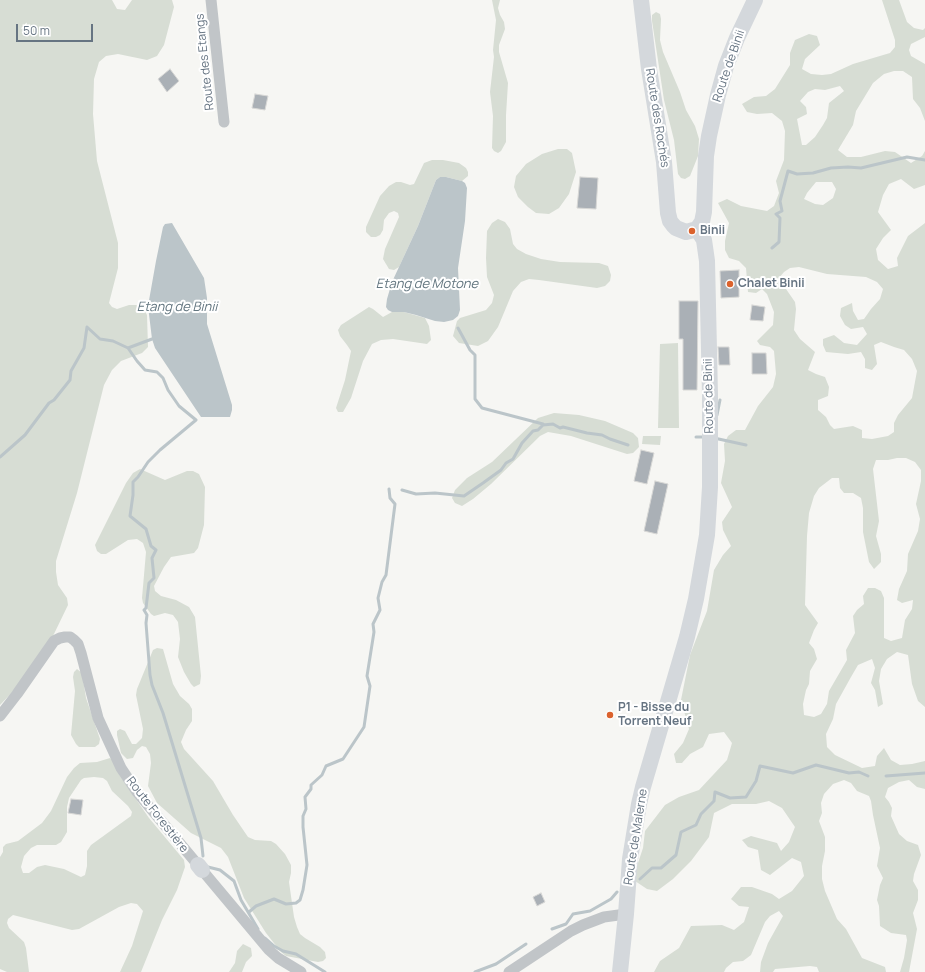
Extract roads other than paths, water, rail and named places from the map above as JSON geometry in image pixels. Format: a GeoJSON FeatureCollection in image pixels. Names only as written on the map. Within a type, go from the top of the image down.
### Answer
{"type":"FeatureCollection","features":[{"type":"Feature","properties":{"kind":"street","name":"Route des Etangs"},"geometry":{"type":"LineString","coordinates":[[212,0],[224,122]]}},
{"type":"Feature","properties":{"kind":"street","name":"Route des Rochés"},"geometry":{"type":"LineString","coordinates":[[641,0],[649,69],[664,162],[668,213],[670,221],[673,225],[689,230]]}},
{"type":"Feature","properties":{"kind":"street","name":"Route de Binii"},"geometry":{"type":"LineString","coordinates":[[702,566],[709,511],[710,395],[707,261],[704,240],[689,230],[702,222],[704,218],[706,156],[718,95],[726,66],[755,0]]}},
{"type":"Feature","properties":{"kind":"street","name":"Route de Malerne"},"geometry":{"type":"LineString","coordinates":[[620,972],[630,859],[639,804],[687,637],[702,566]]}},
{"type":"Feature","properties":{"kind":"street","name":"Route Forestière"},"geometry":{"type":"LineString","coordinates":[[0,716],[54,641],[65,637],[70,637],[74,640],[78,644],[81,653],[98,718],[121,768],[145,803],[269,950],[278,958],[301,972]]}},
{"type":"Feature","properties":{"kind":"street"},"geometry":{"type":"LineString","coordinates":[[509,972],[571,931],[583,925],[604,917],[626,914]]}},
{"type":"Feature","properties":{"kind":"water","name":"Etang de Motone"},"geometry":{"type":"Polygon","coordinates":[[[440,177],[462,181],[465,183],[467,188],[465,221],[458,268],[460,310],[458,316],[453,320],[444,322],[435,321],[404,312],[392,312],[386,307],[392,282],[418,226],[436,180],[440,177]]]}},
{"type":"Feature","properties":{"kind":"water","name":"Etang de Binii"},"geometry":{"type":"Polygon","coordinates":[[[172,223],[204,278],[207,298],[207,324],[232,405],[230,417],[201,417],[155,348],[152,339],[148,306],[163,227],[165,224],[172,223]]]}},
{"type":"Feature","properties":{"kind":"waterway"},"geometry":{"type":"LineString","coordinates":[[772,248],[779,242],[780,218],[776,214],[782,211],[780,201],[788,171],[797,174],[813,173],[831,168],[861,168],[907,157],[925,160]]}},
{"type":"Feature","properties":{"kind":"waterway"},"geometry":{"type":"LineString","coordinates":[[0,457],[25,435],[49,403],[54,400],[70,380],[71,371],[84,348],[87,327],[100,339],[113,341],[128,348],[152,339]]}},
{"type":"Feature","properties":{"kind":"waterway"},"geometry":{"type":"LineString","coordinates":[[458,328],[470,350],[475,355],[475,399],[482,408],[543,424]]}},
{"type":"Feature","properties":{"kind":"waterway"},"geometry":{"type":"LineString","coordinates":[[128,348],[145,370],[157,372],[163,378],[168,390],[179,406],[196,420],[160,450],[148,462],[133,482],[130,516],[146,529],[151,546],[156,550],[152,558],[154,578],[149,583],[146,608],[144,610],[147,615],[146,623],[150,675],[201,838],[203,856]]}},
{"type":"Feature","properties":{"kind":"waterway"},"geometry":{"type":"LineString","coordinates":[[717,415],[720,400]]}},
{"type":"Feature","properties":{"kind":"waterway"},"geometry":{"type":"LineString","coordinates":[[402,490],[416,494],[435,493],[464,496],[501,470],[506,463],[513,459],[522,443],[533,431],[538,430],[543,425],[553,424],[560,428],[563,427],[602,435],[628,445]]}},
{"type":"Feature","properties":{"kind":"waterway"},"geometry":{"type":"LineString","coordinates":[[696,437],[703,437]]}},
{"type":"Feature","properties":{"kind":"waterway"},"geometry":{"type":"LineString","coordinates":[[714,438],[746,445]]}},
{"type":"Feature","properties":{"kind":"waterway"},"geometry":{"type":"LineString","coordinates":[[249,912],[256,906],[274,899],[286,904],[296,903],[300,900],[307,865],[303,827],[303,816],[306,809],[305,797],[311,789],[311,785],[322,775],[326,766],[343,759],[364,727],[370,686],[367,676],[374,632],[373,624],[380,610],[378,598],[382,582],[386,575],[395,504],[390,498],[389,489]]}},
{"type":"Feature","properties":{"kind":"waterway"},"geometry":{"type":"LineString","coordinates":[[640,879],[652,868],[661,868],[676,855],[681,832],[696,825],[701,814],[714,801],[715,792],[730,798],[746,797],[756,781],[760,766],[793,773],[816,765],[849,773],[859,772],[868,776]]}},
{"type":"Feature","properties":{"kind":"waterway"},"geometry":{"type":"LineString","coordinates":[[886,776],[925,773]]}},
{"type":"Feature","properties":{"kind":"waterway"},"geometry":{"type":"LineString","coordinates":[[208,867],[220,870],[234,881],[241,900],[258,929]]}},
{"type":"Feature","properties":{"kind":"waterway"},"geometry":{"type":"LineString","coordinates":[[552,929],[566,924],[573,914],[590,911],[611,899],[617,892]]}},
{"type":"Feature","properties":{"kind":"waterway"},"geometry":{"type":"LineString","coordinates":[[265,938],[274,946],[283,951],[296,954],[325,972]]}},
{"type":"Feature","properties":{"kind":"waterway"},"geometry":{"type":"LineString","coordinates":[[475,972],[496,964],[526,944]]}},
{"type":"Feature","properties":{"kind":"place","name":"Binii"},"geometry":{"type":"Point","coordinates":[692,231]}},
{"type":"Feature","properties":{"kind":"place","name":"Chalet Binii"},"geometry":{"type":"Point","coordinates":[730,284]}},
{"type":"Feature","properties":{"kind":"place","name":"P1 - Bisse du Torrent Neuf"},"geometry":{"type":"Point","coordinates":[610,715]}}]}
